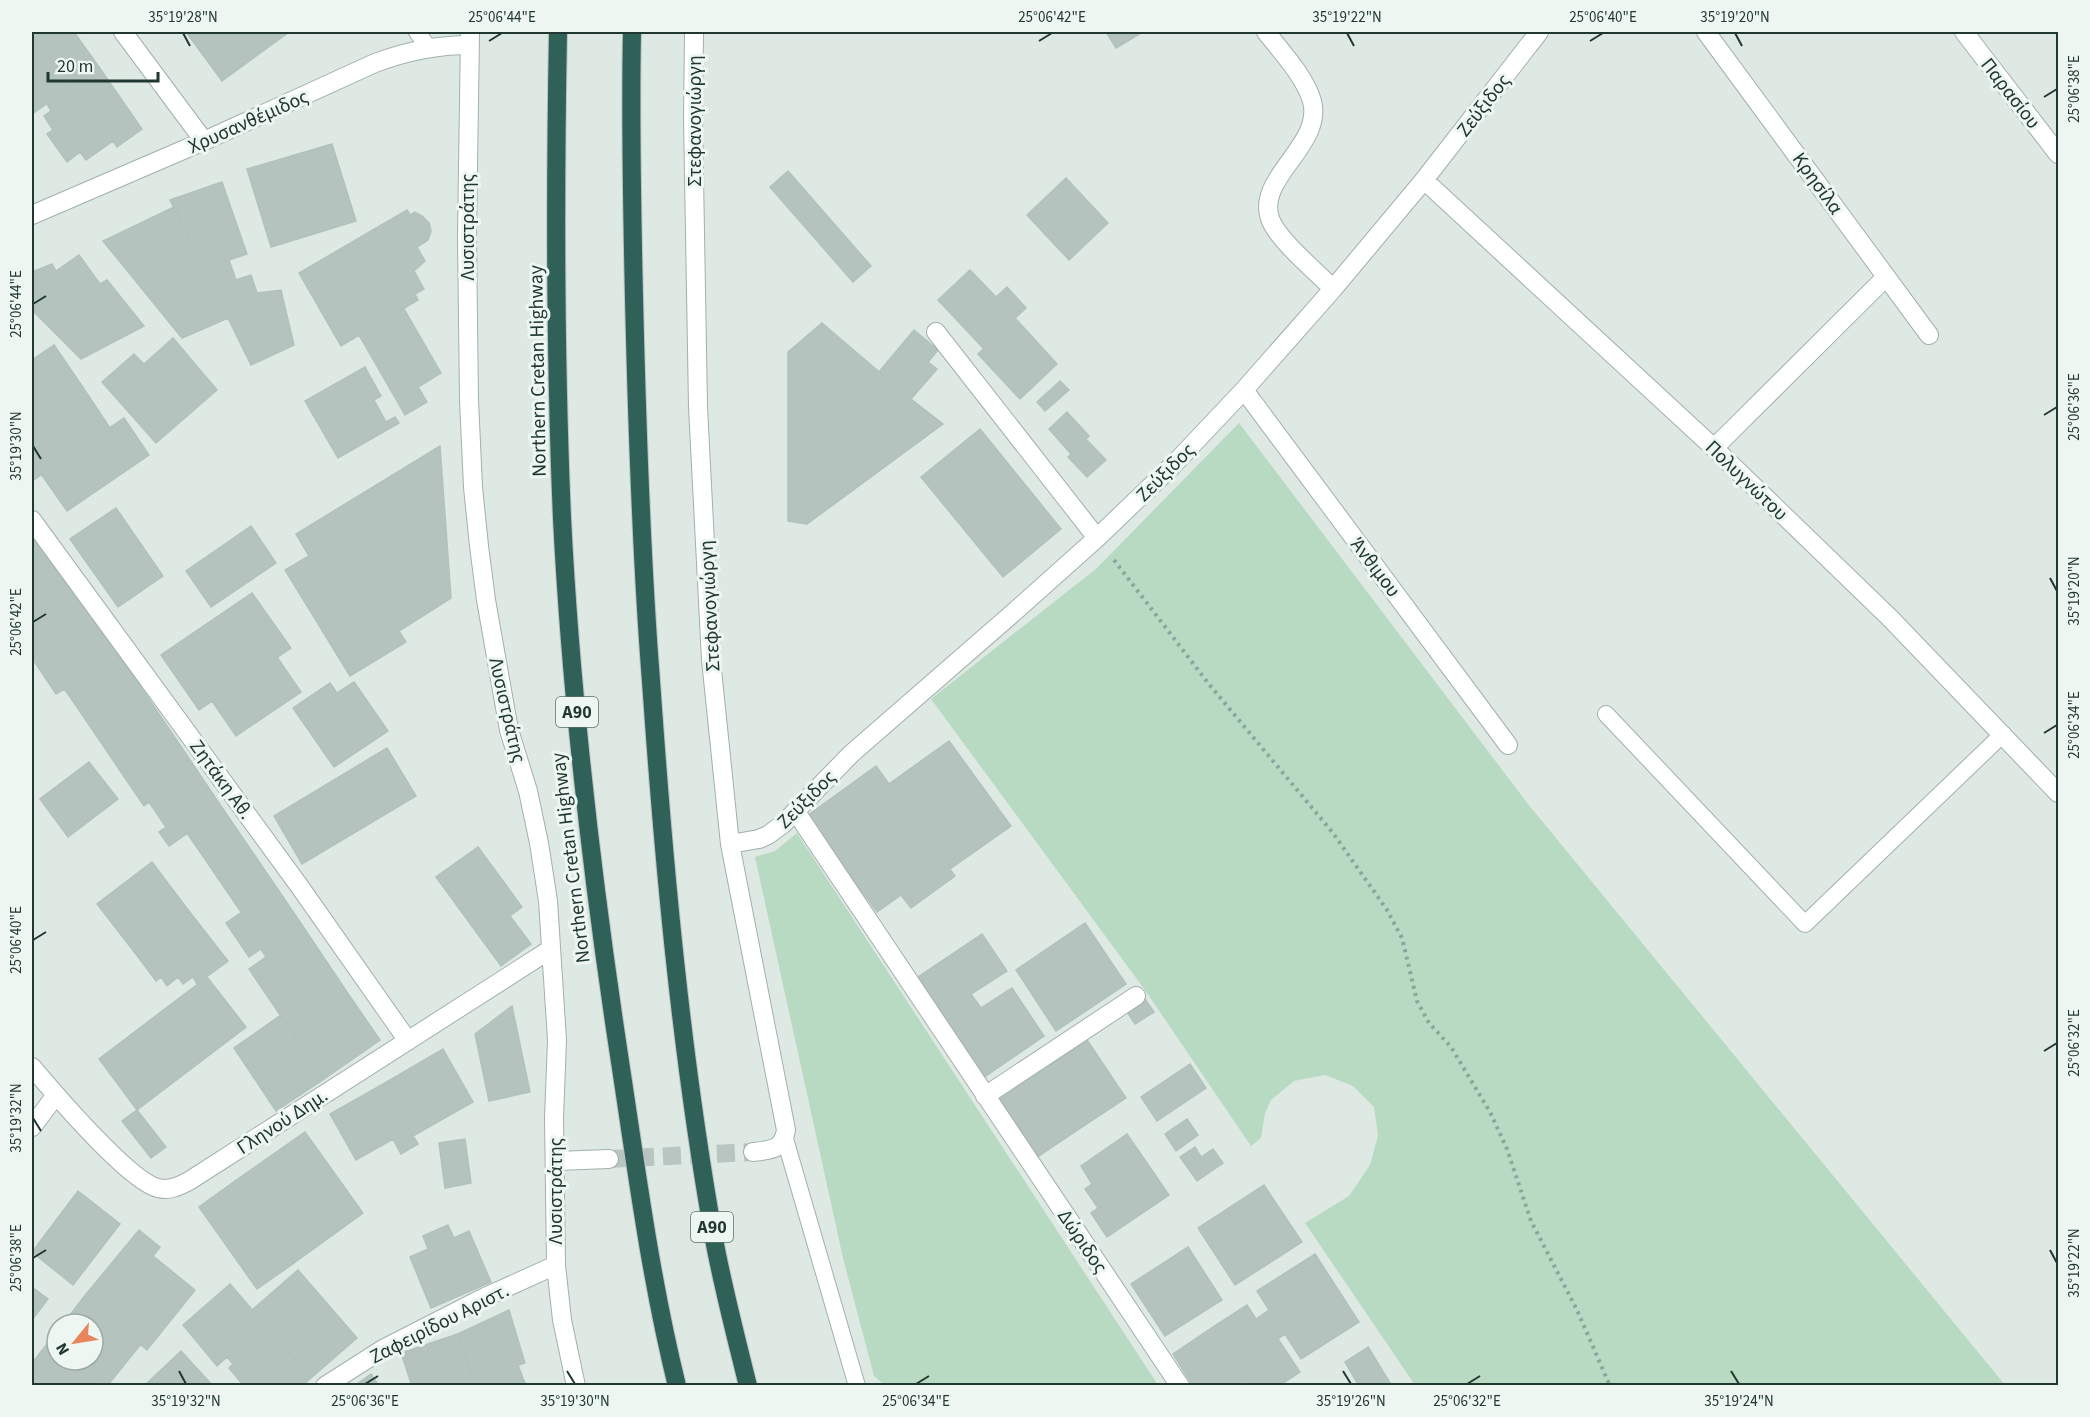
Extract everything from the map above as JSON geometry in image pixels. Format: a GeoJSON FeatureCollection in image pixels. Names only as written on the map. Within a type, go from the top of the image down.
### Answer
{"type":"FeatureCollection","features":[{"type":"Feature","properties":{"kind":"highway","name":"Northern Cretan Highway"},"geometry":{"type":"LineString","coordinates":[[558,32],[556,341],[562,520],[581,766],[597,909],[639,1200],[663,1329],[677,1386]]}},
{"type":"Feature","properties":{"kind":"highway","name":"Α90"},"geometry":{"type":"LineString","coordinates":[[632,32],[636,410],[642,546],[670,925],[687,1066],[714,1241],[748,1386]]}},
{"type":"Feature","properties":{"kind":"street"},"geometry":{"type":"LineString","coordinates":[[123,32],[204,141]]}},
{"type":"Feature","properties":{"kind":"street","name":"Στεφανογιώργη"},"geometry":{"type":"LineString","coordinates":[[694,32],[693,117],[698,407],[711,660],[730,844],[786,1130],[785,1139]]}},
{"type":"Feature","properties":{"kind":"street"},"geometry":{"type":"LineString","coordinates":[[1266,32],[1306,86],[1312,101],[1314,117],[1308,134],[1273,187],[1268,204],[1271,221],[1282,237],[1333,289]]}},
{"type":"Feature","properties":{"kind":"street","name":"Ζεύξιδος"},"geometry":{"type":"LineString","coordinates":[[730,844],[768,836],[796,812],[851,754],[1097,538],[1174,464],[1244,390],[1333,289],[1424,180],[1539,32]]}},
{"type":"Feature","properties":{"kind":"street","name":"Κρησίλα"},"geometry":{"type":"LineString","coordinates":[[1706,32],[1929,335]]}},
{"type":"Feature","properties":{"kind":"street","name":"Παρασίου"},"geometry":{"type":"LineString","coordinates":[[1964,32],[2058,154]]}},
{"type":"Feature","properties":{"kind":"street","name":"Χρυσανθέμιδος"},"geometry":{"type":"LineString","coordinates":[[32,215],[204,141],[375,63],[402,53],[470,38]]}},
{"type":"Feature","properties":{"kind":"street","name":"Λυσιστράτης"},"geometry":{"type":"LineString","coordinates":[[470,38],[467,306],[474,499],[486,600],[509,730],[528,791],[548,901],[557,1040],[554,1118],[556,1265],[562,1320],[576,1386]]}},
{"type":"Feature","properties":{"kind":"street","name":"Πολυγνώτου"},"geometry":{"type":"LineString","coordinates":[[1424,180],[1714,448],[1890,618],[2058,793]]}},
{"type":"Feature","properties":{"kind":"street"},"geometry":{"type":"LineString","coordinates":[[1714,448],[1886,277]]}},
{"type":"Feature","properties":{"kind":"street"},"geometry":{"type":"LineString","coordinates":[[936,332],[1097,538]]}},
{"type":"Feature","properties":{"kind":"street","name":"Άνθιμου"},"geometry":{"type":"LineString","coordinates":[[1244,390],[1508,745]]}},
{"type":"Feature","properties":{"kind":"street","name":"Ζητάκη Αθ."},"geometry":{"type":"LineString","coordinates":[[32,520],[293,877],[408,1041]]}},
{"type":"Feature","properties":{"kind":"street","name":"Δώριδος"},"geometry":{"type":"LineString","coordinates":[[796,812],[1180,1386]]}},
{"type":"Feature","properties":{"kind":"street","name":"Γληνού Δημ."},"geometry":{"type":"LineString","coordinates":[[32,1068],[129,1171],[151,1186],[168,1189],[189,1181],[551,949]]}},
{"type":"Feature","properties":{"kind":"street"},"geometry":{"type":"LineString","coordinates":[[985,1096],[1136,996]]}},
{"type":"Feature","properties":{"kind":"street"},"geometry":{"type":"LineString","coordinates":[[32,1126],[56,1095]]}},
{"type":"Feature","properties":{"kind":"street"},"geometry":{"type":"LineString","coordinates":[[753,1152],[769,1150],[778,1146],[785,1139]]}},
{"type":"Feature","properties":{"kind":"street"},"geometry":{"type":"LineString","coordinates":[[556,1161],[609,1159]]}},
{"type":"Feature","properties":{"kind":"street","name":"Ζαφειρίδου Αριστ."},"geometry":{"type":"LineString","coordinates":[[325,1386],[383,1349],[483,1298],[556,1265]]}},
{"type":"Feature","properties":{"kind":"lane"},"geometry":{"type":"LineString","coordinates":[[417,32],[428,47]]}},
{"type":"Feature","properties":{"kind":"lane"},"geometry":{"type":"LineString","coordinates":[[1606,714],[1805,924],[2003,734]]}},
{"type":"Feature","properties":{"kind":"lane"},"geometry":{"type":"LineString","coordinates":[[785,1139],[857,1386]]}},
{"type":"Feature","properties":{"kind":"path"},"geometry":{"type":"LineString","coordinates":[[1097,538],[1208,683],[1333,833],[1387,910],[1402,938],[1417,1001],[1429,1023],[1456,1056],[1490,1112],[1507,1149],[1531,1221],[1577,1310],[1610,1386]]}},
{"type":"Feature","properties":{"kind":"green space"},"geometry":{"type":"Polygon","coordinates":[[[1239,423],[1528,804],[2005,1385],[1415,1385],[1305,1223],[1349,1196],[1370,1165],[1378,1136],[1374,1107],[1353,1086],[1325,1075],[1294,1081],[1271,1100],[1265,1113],[1261,1138],[1251,1146],[1145,990],[931,699],[1097,568],[1239,423]]]}},
{"type":"Feature","properties":{"kind":"green space"},"geometry":{"type":"Polygon","coordinates":[[[797,833],[1158,1385],[886,1386],[874,1376],[843,1258],[755,857],[775,851],[797,833]]]}},
{"type":"Feature","properties":{"kind":"building"},"geometry":{"type":"Polygon","coordinates":[[[32,32],[74,32],[99,67],[32,114],[32,32]]]}},
{"type":"Feature","properties":{"kind":"building"},"geometry":{"type":"Polygon","coordinates":[[[186,32],[289,32],[222,81],[186,32]]]}},
{"type":"Feature","properties":{"kind":"building"},"geometry":{"type":"Polygon","coordinates":[[[1106,32],[1143,32],[1116,48],[1106,32]]]}},
{"type":"Feature","properties":{"kind":"building"},"geometry":{"type":"Polygon","coordinates":[[[99,67],[142,129],[117,147],[113,141],[86,160],[80,152],[67,162],[47,134],[53,130],[44,116],[51,111],[47,104],[99,67]]]}},
{"type":"Feature","properties":{"kind":"building"},"geometry":{"type":"Polygon","coordinates":[[[332,144],[356,221],[271,247],[247,169],[332,144]]]}},
{"type":"Feature","properties":{"kind":"building"},"geometry":{"type":"Polygon","coordinates":[[[788,171],[871,266],[853,282],[770,187],[788,171]]]}},
{"type":"Feature","properties":{"kind":"building"},"geometry":{"type":"Polygon","coordinates":[[[1066,178],[1108,223],[1069,260],[1027,215],[1066,178]]]}},
{"type":"Feature","properties":{"kind":"building"},"geometry":{"type":"Polygon","coordinates":[[[222,182],[247,254],[229,260],[236,280],[251,275],[257,293],[281,290],[294,345],[251,365],[170,200],[222,182]]]}},
{"type":"Feature","properties":{"kind":"building"},"geometry":{"type":"Polygon","coordinates":[[[174,207],[228,318],[182,338],[103,241],[174,207]]]}},
{"type":"Feature","properties":{"kind":"building"},"geometry":{"type":"Polygon","coordinates":[[[407,210],[410,215],[415,212],[422,216],[429,223],[431,231],[428,240],[417,247],[425,261],[414,271],[424,289],[415,294],[418,300],[341,346],[299,273],[407,210]]]}},
{"type":"Feature","properties":{"kind":"building"},"geometry":{"type":"Polygon","coordinates":[[[79,255],[100,284],[107,280],[144,326],[81,359],[32,310],[32,272],[52,264],[56,271],[79,255]]]}},
{"type":"Feature","properties":{"kind":"building"},"geometry":{"type":"Polygon","coordinates":[[[970,270],[996,297],[1007,287],[1026,308],[983,348],[938,300],[970,270]]]}},
{"type":"Feature","properties":{"kind":"building"},"geometry":{"type":"Polygon","coordinates":[[[404,309],[441,373],[418,387],[427,402],[405,415],[359,335],[404,309]]]}},
{"type":"Feature","properties":{"kind":"building"},"geometry":{"type":"Polygon","coordinates":[[[1015,318],[1057,364],[1020,399],[978,354],[1015,318]]]}},
{"type":"Feature","properties":{"kind":"building"},"geometry":{"type":"Polygon","coordinates":[[[822,323],[943,424],[807,524],[788,521],[788,352],[822,323]]]}},
{"type":"Feature","properties":{"kind":"building"},"geometry":{"type":"Polygon","coordinates":[[[914,330],[938,350],[928,362],[937,369],[911,399],[879,372],[914,330]]]}},
{"type":"Feature","properties":{"kind":"building"},"geometry":{"type":"Polygon","coordinates":[[[173,338],[217,390],[156,443],[102,382],[134,354],[144,364],[173,338]]]}},
{"type":"Feature","properties":{"kind":"building"},"geometry":{"type":"Polygon","coordinates":[[[54,345],[80,383],[32,416],[32,360],[54,345]]]}},
{"type":"Feature","properties":{"kind":"building"},"geometry":{"type":"Polygon","coordinates":[[[365,367],[381,396],[374,400],[386,422],[395,417],[399,423],[338,458],[305,401],[365,367]]]}},
{"type":"Feature","properties":{"kind":"building"},"geometry":{"type":"Polygon","coordinates":[[[1060,381],[1069,390],[1045,411],[1037,402],[1060,381]]]}},
{"type":"Feature","properties":{"kind":"building"},"geometry":{"type":"Polygon","coordinates":[[[80,383],[110,428],[32,481],[32,416],[80,383]]]}},
{"type":"Feature","properties":{"kind":"building"},"geometry":{"type":"Polygon","coordinates":[[[1067,412],[1089,436],[1071,454],[1049,429],[1067,412]]]}},
{"type":"Feature","properties":{"kind":"building"},"geometry":{"type":"Polygon","coordinates":[[[124,418],[149,455],[67,511],[41,474],[124,418]]]}},
{"type":"Feature","properties":{"kind":"building"},"geometry":{"type":"Polygon","coordinates":[[[980,429],[1061,529],[1003,577],[921,477],[980,429]]]}},
{"type":"Feature","properties":{"kind":"building"},"geometry":{"type":"Polygon","coordinates":[[[1086,439],[1106,460],[1087,477],[1068,457],[1086,439]]]}},
{"type":"Feature","properties":{"kind":"building"},"geometry":{"type":"Polygon","coordinates":[[[440,446],[451,598],[399,631],[406,642],[350,676],[285,570],[309,556],[296,534],[440,446]]]}},
{"type":"Feature","properties":{"kind":"building"},"geometry":{"type":"Polygon","coordinates":[[[116,508],[163,576],[118,607],[70,539],[116,508]]]}},
{"type":"Feature","properties":{"kind":"building"},"geometry":{"type":"Polygon","coordinates":[[[251,526],[276,563],[211,607],[186,571],[251,526]]]}},
{"type":"Feature","properties":{"kind":"building"},"geometry":{"type":"Polygon","coordinates":[[[36,533],[74,590],[32,619],[32,536],[36,533]]]}},
{"type":"Feature","properties":{"kind":"building"},"geometry":{"type":"Polygon","coordinates":[[[74,590],[121,658],[68,694],[64,689],[56,694],[32,658],[32,619],[74,590]]]}},
{"type":"Feature","properties":{"kind":"building"},"geometry":{"type":"Polygon","coordinates":[[[252,593],[291,648],[199,710],[161,655],[252,593]]]}},
{"type":"Feature","properties":{"kind":"building"},"geometry":{"type":"Polygon","coordinates":[[[277,657],[301,692],[236,736],[212,701],[277,657]]]}},
{"type":"Feature","properties":{"kind":"building"},"geometry":{"type":"Polygon","coordinates":[[[121,658],[155,708],[102,744],[68,694],[121,658]]]}},
{"type":"Feature","properties":{"kind":"building"},"geometry":{"type":"Polygon","coordinates":[[[354,682],[388,731],[334,767],[293,708],[330,683],[337,693],[354,682]]]}},
{"type":"Feature","properties":{"kind":"building"},"geometry":{"type":"Polygon","coordinates":[[[155,708],[180,745],[127,781],[102,744],[155,708]]]}},
{"type":"Feature","properties":{"kind":"building"},"geometry":{"type":"Polygon","coordinates":[[[949,741],[1011,826],[950,869],[889,784],[949,741]]]}},
{"type":"Feature","properties":{"kind":"building"},"geometry":{"type":"Polygon","coordinates":[[[180,745],[223,809],[169,846],[159,832],[166,827],[149,802],[144,806],[127,781],[180,745]]]}},
{"type":"Feature","properties":{"kind":"building"},"geometry":{"type":"Polygon","coordinates":[[[387,748],[416,796],[302,864],[274,816],[387,748]]]}},
{"type":"Feature","properties":{"kind":"building"},"geometry":{"type":"Polygon","coordinates":[[[89,762],[118,799],[68,837],[40,799],[89,762]]]}},
{"type":"Feature","properties":{"kind":"building"},"geometry":{"type":"Polygon","coordinates":[[[876,766],[918,824],[849,874],[807,816],[876,766]]]}},
{"type":"Feature","properties":{"kind":"building"},"geometry":{"type":"Polygon","coordinates":[[[223,809],[277,888],[241,912],[187,833],[223,809]]]}},
{"type":"Feature","properties":{"kind":"building"},"geometry":{"type":"Polygon","coordinates":[[[918,824],[955,876],[911,908],[901,895],[877,912],[849,874],[918,824]]]}},
{"type":"Feature","properties":{"kind":"building"},"geometry":{"type":"Polygon","coordinates":[[[478,847],[522,907],[510,916],[531,944],[501,966],[436,877],[478,847]]]}},
{"type":"Feature","properties":{"kind":"building"},"geometry":{"type":"Polygon","coordinates":[[[152,862],[189,911],[135,953],[97,904],[152,862]]]}},
{"type":"Feature","properties":{"kind":"building"},"geometry":{"type":"Polygon","coordinates":[[[277,888],[300,922],[249,957],[226,923],[277,888]]]}},
{"type":"Feature","properties":{"kind":"building"},"geometry":{"type":"Polygon","coordinates":[[[189,911],[228,961],[197,984],[193,977],[183,984],[178,977],[167,986],[161,977],[156,981],[135,953],[189,911]]]}},
{"type":"Feature","properties":{"kind":"building"},"geometry":{"type":"Polygon","coordinates":[[[300,922],[349,995],[293,1034],[249,969],[266,957],[261,949],[300,922]]]}},
{"type":"Feature","properties":{"kind":"building"},"geometry":{"type":"Polygon","coordinates":[[[1085,923],[1126,984],[1056,1031],[1016,970],[1085,923]]]}},
{"type":"Feature","properties":{"kind":"building"},"geometry":{"type":"Polygon","coordinates":[[[982,934],[1007,971],[971,994],[976,1001],[946,1021],[915,979],[982,934]]]}},
{"type":"Feature","properties":{"kind":"building"},"geometry":{"type":"Polygon","coordinates":[[[207,977],[246,1027],[137,1110],[99,1059],[207,977]]]}},
{"type":"Feature","properties":{"kind":"building"},"geometry":{"type":"Polygon","coordinates":[[[1012,988],[1044,1036],[983,1078],[946,1021],[976,1001],[981,1008],[1012,988]]]}},
{"type":"Feature","properties":{"kind":"building"},"geometry":{"type":"Polygon","coordinates":[[[349,995],[380,1040],[324,1079],[293,1034],[349,995]]]}},
{"type":"Feature","properties":{"kind":"building"},"geometry":{"type":"Polygon","coordinates":[[[1145,999],[1154,1012],[1135,1024],[1127,1012],[1145,999]]]}},
{"type":"Feature","properties":{"kind":"building"},"geometry":{"type":"Polygon","coordinates":[[[512,1006],[530,1092],[489,1101],[475,1034],[512,1006]]]}},
{"type":"Feature","properties":{"kind":"building"},"geometry":{"type":"Polygon","coordinates":[[[281,1015],[324,1079],[276,1111],[234,1048],[281,1015]]]}},
{"type":"Feature","properties":{"kind":"building"},"geometry":{"type":"Polygon","coordinates":[[[1085,1037],[1126,1098],[1076,1131],[1035,1070],[1085,1037]]]}},
{"type":"Feature","properties":{"kind":"building"},"geometry":{"type":"Polygon","coordinates":[[[443,1049],[473,1102],[413,1136],[383,1084],[443,1049]]]}},
{"type":"Feature","properties":{"kind":"building"},"geometry":{"type":"Polygon","coordinates":[[[1190,1064],[1206,1088],[1157,1121],[1141,1097],[1190,1064]]]}},
{"type":"Feature","properties":{"kind":"building"},"geometry":{"type":"Polygon","coordinates":[[[1035,1070],[1076,1131],[1036,1158],[995,1097],[1035,1070]]]}},
{"type":"Feature","properties":{"kind":"building"},"geometry":{"type":"Polygon","coordinates":[[[383,1084],[418,1144],[401,1154],[393,1139],[356,1160],[330,1114],[383,1084]]]}},
{"type":"Feature","properties":{"kind":"building"},"geometry":{"type":"Polygon","coordinates":[[[137,1110],[166,1147],[151,1158],[122,1121],[137,1110]]]}},
{"type":"Feature","properties":{"kind":"building"},"geometry":{"type":"Polygon","coordinates":[[[1187,1119],[1198,1135],[1176,1151],[1165,1134],[1187,1119]]]}},
{"type":"Feature","properties":{"kind":"building"},"geometry":{"type":"Polygon","coordinates":[[[305,1132],[363,1213],[294,1263],[235,1181],[305,1132]]]}},
{"type":"Feature","properties":{"kind":"building"},"geometry":{"type":"Polygon","coordinates":[[[1127,1134],[1169,1195],[1107,1237],[1091,1213],[1098,1208],[1085,1189],[1092,1184],[1081,1166],[1127,1134]]]}},
{"type":"Feature","properties":{"kind":"building"},"geometry":{"type":"Polygon","coordinates":[[[465,1139],[471,1183],[445,1188],[439,1143],[465,1139]]]}},
{"type":"Feature","properties":{"kind":"building"},"geometry":{"type":"Polygon","coordinates":[[[1195,1147],[1201,1157],[1213,1149],[1223,1163],[1197,1181],[1180,1157],[1195,1147]]]}},
{"type":"Feature","properties":{"kind":"building"},"geometry":{"type":"Polygon","coordinates":[[[235,1181],[294,1263],[257,1289],[199,1207],[235,1181]]]}},
{"type":"Feature","properties":{"kind":"building"},"geometry":{"type":"Polygon","coordinates":[[[1264,1185],[1302,1242],[1235,1285],[1198,1228],[1264,1185]]]}},
{"type":"Feature","properties":{"kind":"building"},"geometry":{"type":"Polygon","coordinates":[[[78,1191],[120,1224],[73,1285],[32,1252],[78,1191]]]}},
{"type":"Feature","properties":{"kind":"building"},"geometry":{"type":"Polygon","coordinates":[[[448,1225],[454,1238],[469,1231],[491,1282],[431,1308],[410,1257],[428,1249],[423,1236],[448,1225]]]}},
{"type":"Feature","properties":{"kind":"building"},"geometry":{"type":"Polygon","coordinates":[[[139,1230],[160,1247],[153,1256],[195,1290],[147,1350],[105,1316],[105,1312],[100,1312],[83,1298],[139,1230]]]}},
{"type":"Feature","properties":{"kind":"building"},"geometry":{"type":"Polygon","coordinates":[[[1188,1247],[1222,1300],[1165,1336],[1131,1284],[1188,1247]]]}},
{"type":"Feature","properties":{"kind":"building"},"geometry":{"type":"Polygon","coordinates":[[[1315,1254],[1359,1322],[1301,1359],[1285,1334],[1278,1339],[1300,1372],[1279,1386],[1251,1386],[1213,1327],[1247,1305],[1256,1319],[1269,1310],[1257,1291],[1315,1254]]]}},
{"type":"Feature","properties":{"kind":"building"},"geometry":{"type":"Polygon","coordinates":[[[298,1270],[357,1338],[311,1378],[252,1310],[298,1270]]]}},
{"type":"Feature","properties":{"kind":"building"},"geometry":{"type":"Polygon","coordinates":[[[230,1284],[311,1378],[302,1386],[244,1386],[229,1368],[233,1364],[227,1357],[217,1366],[183,1325],[230,1284]]]}},
{"type":"Feature","properties":{"kind":"building"},"geometry":{"type":"Polygon","coordinates":[[[32,1287],[48,1299],[32,1320],[32,1287]]]}},
{"type":"Feature","properties":{"kind":"building"},"geometry":{"type":"Polygon","coordinates":[[[83,1298],[100,1312],[72,1312],[83,1298]]]}},
{"type":"Feature","properties":{"kind":"building"},"geometry":{"type":"Polygon","coordinates":[[[509,1310],[525,1363],[518,1365],[526,1386],[475,1386],[458,1334],[509,1310]]]}},
{"type":"Feature","properties":{"kind":"building"},"geometry":{"type":"Polygon","coordinates":[[[105,1316],[140,1345],[108,1385],[92,1372],[105,1372],[105,1316]]]}},
{"type":"Feature","properties":{"kind":"building"},"geometry":{"type":"Polygon","coordinates":[[[1213,1327],[1251,1386],[1193,1386],[1173,1354],[1213,1327]]]}},
{"type":"Feature","properties":{"kind":"building"},"geometry":{"type":"Polygon","coordinates":[[[458,1334],[475,1386],[412,1386],[401,1353],[458,1334]]]}},
{"type":"Feature","properties":{"kind":"building"},"geometry":{"type":"Polygon","coordinates":[[[45,1347],[45,1372],[91,1372],[108,1386],[32,1386],[32,1363],[45,1347]]]}},
{"type":"Feature","properties":{"kind":"building"},"geometry":{"type":"Polygon","coordinates":[[[1368,1347],[1392,1386],[1359,1386],[1345,1362],[1368,1347]]]}},
{"type":"Feature","properties":{"kind":"building"},"geometry":{"type":"Polygon","coordinates":[[[181,1351],[213,1386],[144,1386],[181,1351]]]}},
{"type":"Feature","properties":{"kind":"building"},"geometry":{"type":"Polygon","coordinates":[[[371,1374],[379,1386],[354,1386],[371,1374]]]}},
{"type":"Feature","properties":{"kind":"tunnel"},"geometry":{"type":"LineString","coordinates":[[609,1159],[753,1152]]}}]}
